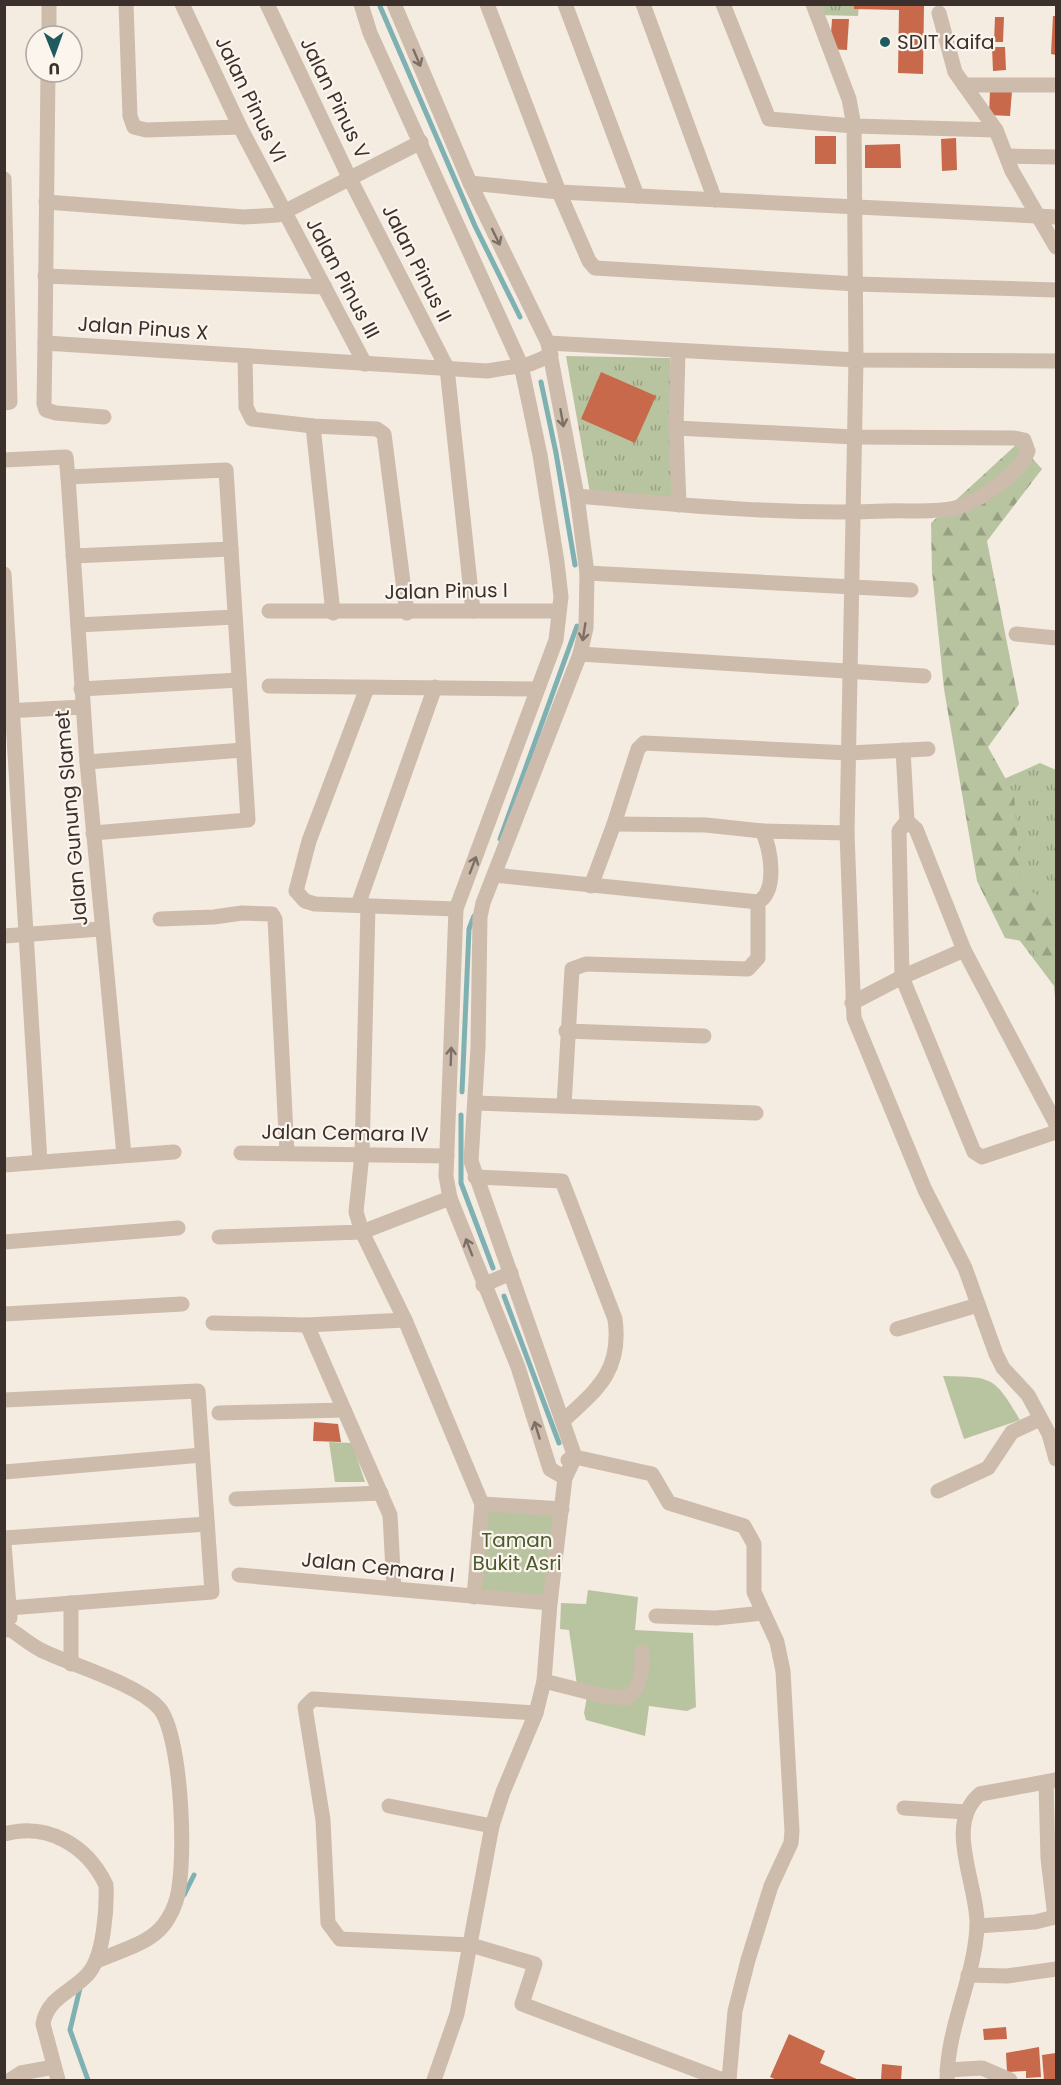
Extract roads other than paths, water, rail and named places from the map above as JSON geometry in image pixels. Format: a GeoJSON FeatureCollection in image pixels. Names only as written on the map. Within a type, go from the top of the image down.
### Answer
{"type":"FeatureCollection","features":[{"type":"Feature","properties":{"kind":"street"},"geometry":{"type":"LineString","coordinates":[[49,4],[49,24]]}},
{"type":"Feature","properties":{"kind":"street"},"geometry":{"type":"LineString","coordinates":[[126,4],[130,116],[134,127],[146,130],[240,127]]}},
{"type":"Feature","properties":{"kind":"street","name":"Jalan Pinus VI"},"geometry":{"type":"LineString","coordinates":[[182,4],[240,127],[284,212]]}},
{"type":"Feature","properties":{"kind":"street","name":"Jalan Pinus V"},"geometry":{"type":"LineString","coordinates":[[267,4],[349,177]]}},
{"type":"Feature","properties":{"kind":"street"},"geometry":{"type":"LineString","coordinates":[[361,4],[370,33],[421,142],[539,357],[540,455],[563,602],[556,640],[456,909],[446,1176],[450,1198],[498,1279],[564,1420],[575,1457],[565,1478],[550,1603],[544,1680],[536,1713],[503,1792],[492,1826],[457,2014],[434,2080]]}},
{"type":"Feature","properties":{"kind":"street"},"geometry":{"type":"LineString","coordinates":[[394,4],[470,183],[539,357],[577,496],[587,573],[586,628],[580,654],[483,903],[478,933],[476,1103],[471,1161],[518,1368],[550,1468],[565,1478]]}},
{"type":"Feature","properties":{"kind":"street"},"geometry":{"type":"LineString","coordinates":[[487,4],[559,192],[589,261],[595,268],[856,284],[1056,290]]}},
{"type":"Feature","properties":{"kind":"street"},"geometry":{"type":"LineString","coordinates":[[565,4],[637,196]]}},
{"type":"Feature","properties":{"kind":"street"},"geometry":{"type":"LineString","coordinates":[[643,4],[715,200]]}},
{"type":"Feature","properties":{"kind":"street"},"geometry":{"type":"LineString","coordinates":[[723,4],[769,119],[854,126],[996,130]]}},
{"type":"Feature","properties":{"kind":"street"},"geometry":{"type":"LineString","coordinates":[[813,4],[849,99],[854,126],[856,360],[849,753],[836,831],[854,1018],[925,1190],[965,1268],[1003,1368],[1028,1395],[1049,1434],[1056,1459]]}},
{"type":"Feature","properties":{"kind":"street"},"geometry":{"type":"LineString","coordinates":[[939,13],[956,72],[996,130],[1012,171],[1056,247]]}},
{"type":"Feature","properties":{"kind":"street"},"geometry":{"type":"LineString","coordinates":[[48,84],[44,398],[46,410],[104,417]]}},
{"type":"Feature","properties":{"kind":"street"},"geometry":{"type":"LineString","coordinates":[[964,85],[1056,85]]}},
{"type":"Feature","properties":{"kind":"street"},"geometry":{"type":"LineString","coordinates":[[46,202],[244,217],[272,217],[421,142]]}},
{"type":"Feature","properties":{"kind":"street"},"geometry":{"type":"LineString","coordinates":[[1007,156],[1056,157]]}},
{"type":"Feature","properties":{"kind":"street","name":"Jalan Pinus II"},"geometry":{"type":"LineString","coordinates":[[349,177],[447,368]]}},
{"type":"Feature","properties":{"kind":"street"},"geometry":{"type":"LineString","coordinates":[[4,179],[10,402],[4,402]]}},
{"type":"Feature","properties":{"kind":"street"},"geometry":{"type":"LineString","coordinates":[[470,183],[559,192],[1056,217]]}},
{"type":"Feature","properties":{"kind":"street","name":"Jalan Pinus III"},"geometry":{"type":"LineString","coordinates":[[284,212],[365,364]]}},
{"type":"Feature","properties":{"kind":"street"},"geometry":{"type":"LineString","coordinates":[[45,276],[326,287]]}},
{"type":"Feature","properties":{"kind":"street","name":"Jalan Pinus X"},"geometry":{"type":"LineString","coordinates":[[45,343],[365,364],[498,370],[539,357],[678,351],[856,360],[1056,361]]}},
{"type":"Feature","properties":{"kind":"street"},"geometry":{"type":"LineString","coordinates":[[678,351],[676,428],[679,505]]}},
{"type":"Feature","properties":{"kind":"street"},"geometry":{"type":"LineString","coordinates":[[245,356],[246,407],[252,419],[313,426],[377,429],[384,434],[407,613]]}},
{"type":"Feature","properties":{"kind":"street"},"geometry":{"type":"LineString","coordinates":[[447,368],[473,611]]}},
{"type":"Feature","properties":{"kind":"street"},"geometry":{"type":"LineString","coordinates":[[313,426],[333,613]]}},
{"type":"Feature","properties":{"kind":"street"},"geometry":{"type":"LineString","coordinates":[[577,496],[679,505],[853,512],[954,508],[999,485],[1022,464],[1028,451],[1024,440],[1014,438],[854,437],[676,428]]}},
{"type":"Feature","properties":{"kind":"street"},"geometry":{"type":"LineString","coordinates":[[4,460],[66,457],[68,477],[226,470],[248,819],[93,833]]}},
{"type":"Feature","properties":{"kind":"street","name":"Jalan Gunung Slamet"},"geometry":{"type":"LineString","coordinates":[[68,477],[87,762],[124,1155]]}},
{"type":"Feature","properties":{"kind":"street"},"geometry":{"type":"LineString","coordinates":[[73,556],[231,549]]}},
{"type":"Feature","properties":{"kind":"street"},"geometry":{"type":"LineString","coordinates":[[587,573],[911,590]]}},
{"type":"Feature","properties":{"kind":"street"},"geometry":{"type":"LineString","coordinates":[[4,574],[9,711],[28,934],[40,1162]]}},
{"type":"Feature","properties":{"kind":"street","name":"Jalan Pinus I"},"geometry":{"type":"LineString","coordinates":[[269,610],[333,613],[473,611],[563,602],[587,597]]}},
{"type":"Feature","properties":{"kind":"street"},"geometry":{"type":"LineString","coordinates":[[78,625],[235,617]]}},
{"type":"Feature","properties":{"kind":"street"},"geometry":{"type":"LineString","coordinates":[[1016,634],[1056,638]]}},
{"type":"Feature","properties":{"kind":"street"},"geometry":{"type":"LineString","coordinates":[[580,654],[924,676]]}},
{"type":"Feature","properties":{"kind":"street"},"geometry":{"type":"LineString","coordinates":[[81,689],[239,680]]}},
{"type":"Feature","properties":{"kind":"street"},"geometry":{"type":"LineString","coordinates":[[269,686],[537,689]]}},
{"type":"Feature","properties":{"kind":"street"},"geometry":{"type":"LineString","coordinates":[[435,687],[363,905],[362,1155],[356,1212],[362,1232],[405,1320],[482,1504],[474,1597]]}},
{"type":"Feature","properties":{"kind":"street"},"geometry":{"type":"LineString","coordinates":[[367,688],[309,841],[296,884],[297,891],[305,901],[315,904],[456,909]]}},
{"type":"Feature","properties":{"kind":"street"},"geometry":{"type":"LineString","coordinates":[[9,711],[83,707]]}},
{"type":"Feature","properties":{"kind":"street"},"geometry":{"type":"LineString","coordinates":[[591,886],[638,749],[644,743],[849,753],[928,749]]}},
{"type":"Feature","properties":{"kind":"street"},"geometry":{"type":"LineString","coordinates":[[87,762],[243,750]]}},
{"type":"Feature","properties":{"kind":"street"},"geometry":{"type":"LineString","coordinates":[[903,750],[907,821],[899,831],[902,976],[974,1152],[982,1157],[991,1155],[1053,1133],[1056,1128]]}},
{"type":"Feature","properties":{"kind":"street"},"geometry":{"type":"LineString","coordinates":[[907,821],[916,829],[964,950],[1056,1124]]}},
{"type":"Feature","properties":{"kind":"street"},"geometry":{"type":"LineString","coordinates":[[614,824],[706,825],[762,831],[836,831]]}},
{"type":"Feature","properties":{"kind":"street"},"geometry":{"type":"LineString","coordinates":[[564,1106],[566,1030],[572,969],[578,965],[748,969],[758,958],[758,902],[766,894],[770,865],[767,840],[762,831]]}},
{"type":"Feature","properties":{"kind":"street"},"geometry":{"type":"LineString","coordinates":[[494,875],[758,902]]}},
{"type":"Feature","properties":{"kind":"street"},"geometry":{"type":"LineString","coordinates":[[160,919],[267,912],[275,919],[287,1153]]}},
{"type":"Feature","properties":{"kind":"street"},"geometry":{"type":"LineString","coordinates":[[4,936],[101,929]]}},
{"type":"Feature","properties":{"kind":"street"},"geometry":{"type":"LineString","coordinates":[[852,1003],[902,976],[964,950]]}},
{"type":"Feature","properties":{"kind":"street"},"geometry":{"type":"LineString","coordinates":[[566,1030],[704,1036]]}},
{"type":"Feature","properties":{"kind":"street"},"geometry":{"type":"LineString","coordinates":[[476,1103],[756,1113]]}},
{"type":"Feature","properties":{"kind":"street"},"geometry":{"type":"LineString","coordinates":[[4,1165],[174,1152]]}},
{"type":"Feature","properties":{"kind":"street","name":"Jalan Cemara IV"},"geometry":{"type":"LineString","coordinates":[[241,1153],[447,1156]]}},
{"type":"Feature","properties":{"kind":"street"},"geometry":{"type":"LineString","coordinates":[[475,1177],[562,1181],[612,1310],[617,1332],[609,1374],[599,1388],[564,1420]]}},
{"type":"Feature","properties":{"kind":"street"},"geometry":{"type":"LineString","coordinates":[[219,1237],[362,1232],[450,1198]]}},
{"type":"Feature","properties":{"kind":"street"},"geometry":{"type":"LineString","coordinates":[[4,1242],[178,1228]]}},
{"type":"Feature","properties":{"kind":"street"},"geometry":{"type":"LineString","coordinates":[[4,1314],[182,1304]]}},
{"type":"Feature","properties":{"kind":"street"},"geometry":{"type":"LineString","coordinates":[[897,1329],[978,1305]]}},
{"type":"Feature","properties":{"kind":"street"},"geometry":{"type":"LineString","coordinates":[[213,1323],[307,1324],[405,1320]]}},
{"type":"Feature","properties":{"kind":"street"},"geometry":{"type":"LineString","coordinates":[[307,1324],[390,1515],[394,1589]]}},
{"type":"Feature","properties":{"kind":"street"},"geometry":{"type":"LineString","coordinates":[[4,1400],[198,1391],[212,1592],[9,1608]]}},
{"type":"Feature","properties":{"kind":"street"},"geometry":{"type":"LineString","coordinates":[[219,1413],[344,1410]]}},
{"type":"Feature","properties":{"kind":"street"},"geometry":{"type":"LineString","coordinates":[[938,1491],[988,1468],[1012,1432],[1040,1419]]}},
{"type":"Feature","properties":{"kind":"street"},"geometry":{"type":"LineString","coordinates":[[4,1472],[202,1455]]}},
{"type":"Feature","properties":{"kind":"street"},"geometry":{"type":"LineString","coordinates":[[550,1468],[575,1457],[652,1474],[669,1503],[744,1526],[754,1544],[754,1592],[777,1642],[783,1671],[792,1831],[791,1843],[761,1915],[735,2011],[729,2080]]}},
{"type":"Feature","properties":{"kind":"street"},"geometry":{"type":"LineString","coordinates":[[236,1499],[381,1493]]}},
{"type":"Feature","properties":{"kind":"street"},"geometry":{"type":"LineString","coordinates":[[482,1504],[562,1509]]}},
{"type":"Feature","properties":{"kind":"street"},"geometry":{"type":"LineString","coordinates":[[4,1538],[207,1524]]}},
{"type":"Feature","properties":{"kind":"street"},"geometry":{"type":"LineString","coordinates":[[4,1544],[9,1608],[8,1630],[36,1648],[138,1692],[158,1707],[172,1734],[179,1785],[182,1861],[175,1904],[159,1930],[149,1938],[97,1960]]}},
{"type":"Feature","properties":{"kind":"street","name":"Jalan Cemara I"},"geometry":{"type":"LineString","coordinates":[[239,1575],[550,1603]]}},
{"type":"Feature","properties":{"kind":"street"},"geometry":{"type":"LineString","coordinates":[[71,1604],[71,1664]]}},
{"type":"Feature","properties":{"kind":"street"},"geometry":{"type":"LineString","coordinates":[[656,1616],[716,1618],[763,1613]]}},
{"type":"Feature","properties":{"kind":"street"},"geometry":{"type":"LineString","coordinates":[[544,1680],[603,1696],[627,1698],[632,1695],[641,1676],[642,1652]]}},
{"type":"Feature","properties":{"kind":"street"},"geometry":{"type":"LineString","coordinates":[[536,1713],[313,1699],[305,1707],[323,1820],[328,1923],[340,1939],[471,1945],[535,1964],[522,2004],[723,2080]]}},
{"type":"Feature","properties":{"kind":"street"},"geometry":{"type":"LineString","coordinates":[[977,1926],[1035,1922],[1056,1918],[1048,1858],[1051,1781],[980,1794],[971,1801],[966,1812],[964,1844],[973,1887],[977,1926],[968,1975],[951,2035],[947,2075],[982,2068],[1010,2080]]}},
{"type":"Feature","properties":{"kind":"street"},"geometry":{"type":"LineString","coordinates":[[389,1806],[492,1826]]}},
{"type":"Feature","properties":{"kind":"street"},"geometry":{"type":"LineString","coordinates":[[904,1808],[966,1812]]}},
{"type":"Feature","properties":{"kind":"street"},"geometry":{"type":"LineString","coordinates":[[4,1834],[29,1829],[63,1838],[76,1846],[101,1875],[106,1894],[97,1960],[88,1974],[53,2002],[46,2011],[43,2024],[56,2074],[21,2073],[10,2080]]}},
{"type":"Feature","properties":{"kind":"street"},"geometry":{"type":"LineString","coordinates":[[968,1975],[1007,1976],[1056,1969]]}},
{"type":"Feature","properties":{"kind":"waterway"},"geometry":{"type":"LineString","coordinates":[[379,4],[475,226],[520,317]]}},
{"type":"Feature","properties":{"kind":"waterway"},"geometry":{"type":"LineString","coordinates":[[541,382],[575,565]]}},
{"type":"Feature","properties":{"kind":"waterway"},"geometry":{"type":"LineString","coordinates":[[500,839],[577,626]]}},
{"type":"Feature","properties":{"kind":"waterway"},"geometry":{"type":"LineString","coordinates":[[462,1092],[469,929],[474,916]]}},
{"type":"Feature","properties":{"kind":"waterway"},"geometry":{"type":"LineString","coordinates":[[461,1115],[461,1183],[493,1268]]}},
{"type":"Feature","properties":{"kind":"waterway"},"geometry":{"type":"LineString","coordinates":[[504,1296],[559,1443]]}},
{"type":"Feature","properties":{"kind":"waterway"},"geometry":{"type":"LineString","coordinates":[[184,1895],[194,1875]]}},
{"type":"Feature","properties":{"kind":"waterway"},"geometry":{"type":"LineString","coordinates":[[80,1988],[70,2030],[88,2080]]}},
{"type":"Feature","properties":{"kind":"place","name":"SDIT Kaifa"},"geometry":{"type":"Point","coordinates":[885,42]}},
{"type":"Feature","properties":{"kind":"park label","name":"Taman Bukit Asri"},"geometry":{"type":"Point","coordinates":[517,1552]}}]}
